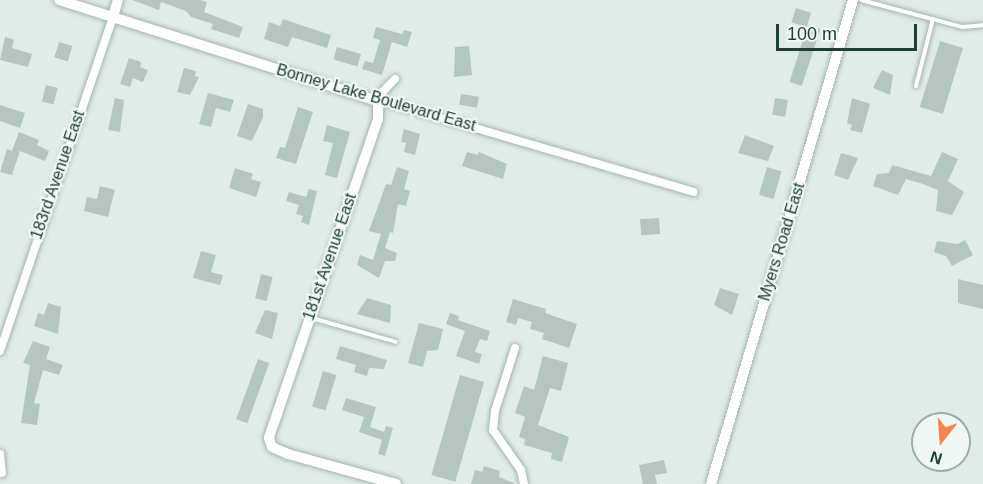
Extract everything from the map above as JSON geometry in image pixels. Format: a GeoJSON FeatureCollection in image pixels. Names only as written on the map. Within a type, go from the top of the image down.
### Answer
{"type":"FeatureCollection","features":[{"type":"Feature","properties":{"kind":"street","name":"Bonney Lake Boulevard East"},"geometry":{"type":"LineString","coordinates":[[59,0],[376,99],[694,192]]}},
{"type":"Feature","properties":{"kind":"street","name":"183rd Avenue East"},"geometry":{"type":"LineString","coordinates":[[0,351],[4,322],[118,0]]}},
{"type":"Feature","properties":{"kind":"street","name":"Myers Road East"},"geometry":{"type":"LineString","coordinates":[[711,484],[854,0]]}},
{"type":"Feature","properties":{"kind":"street"},"geometry":{"type":"LineString","coordinates":[[376,99],[395,79]]}},
{"type":"Feature","properties":{"kind":"street","name":"181st Avenue East"},"geometry":{"type":"LineString","coordinates":[[376,99],[380,104],[378,119],[272,420],[270,442],[288,454],[396,484]]}},
{"type":"Feature","properties":{"kind":"street"},"geometry":{"type":"LineString","coordinates":[[515,348],[495,411],[493,430],[521,470],[524,484]]}},
{"type":"Feature","properties":{"kind":"street"},"geometry":{"type":"LineString","coordinates":[[0,454],[2,473]]}},
{"type":"Feature","properties":{"kind":"lane"},"geometry":{"type":"LineString","coordinates":[[861,0],[962,27],[983,25]]}},
{"type":"Feature","properties":{"kind":"lane"},"geometry":{"type":"LineString","coordinates":[[916,86],[933,19]]}},
{"type":"Feature","properties":{"kind":"lane"},"geometry":{"type":"LineString","coordinates":[[308,317],[396,342]]}},
{"type":"Feature","properties":{"kind":"building"},"geometry":{"type":"Polygon","coordinates":[[[132,0],[200,0],[207,2],[204,12],[243,27],[239,38],[211,29],[213,24],[191,17],[186,11],[161,2],[159,10],[132,0]]]}},
{"type":"Feature","properties":{"kind":"building"},"geometry":{"type":"Polygon","coordinates":[[[796,8],[811,13],[807,27],[791,22],[796,8]]]}},
{"type":"Feature","properties":{"kind":"building"},"geometry":{"type":"Polygon","coordinates":[[[283,19],[331,35],[327,48],[292,37],[288,47],[264,39],[269,22],[280,26],[283,19]]]}},
{"type":"Feature","properties":{"kind":"building"},"geometry":{"type":"Polygon","coordinates":[[[808,25],[820,29],[802,86],[789,82],[808,25]]]}},
{"type":"Feature","properties":{"kind":"building"},"geometry":{"type":"Polygon","coordinates":[[[376,27],[402,34],[404,30],[412,32],[407,47],[392,42],[382,75],[362,69],[365,61],[373,63],[380,40],[373,38],[376,27]]]}},
{"type":"Feature","properties":{"kind":"building"},"geometry":{"type":"Polygon","coordinates":[[[5,37],[14,40],[12,48],[32,54],[28,67],[0,60],[5,37]]]}},
{"type":"Feature","properties":{"kind":"building"},"geometry":{"type":"Polygon","coordinates":[[[940,41],[963,48],[943,114],[920,107],[940,41]]]}},
{"type":"Feature","properties":{"kind":"building"},"geometry":{"type":"Polygon","coordinates":[[[59,42],[72,46],[68,61],[54,57],[59,42]]]}},
{"type":"Feature","properties":{"kind":"building"},"geometry":{"type":"Polygon","coordinates":[[[469,46],[472,75],[454,77],[455,47],[469,46]]]}},
{"type":"Feature","properties":{"kind":"building"},"geometry":{"type":"Polygon","coordinates":[[[337,47],[361,54],[357,66],[333,59],[337,47]]]}},
{"type":"Feature","properties":{"kind":"building"},"geometry":{"type":"Polygon","coordinates":[[[129,58],[141,62],[140,67],[148,70],[143,82],[133,78],[130,87],[120,84],[129,58]]]}},
{"type":"Feature","properties":{"kind":"building"},"geometry":{"type":"Polygon","coordinates":[[[184,68],[196,71],[195,76],[199,77],[190,95],[177,92],[184,68]]]}},
{"type":"Feature","properties":{"kind":"building"},"geometry":{"type":"Polygon","coordinates":[[[882,70],[893,75],[890,95],[873,88],[882,70]]]}},
{"type":"Feature","properties":{"kind":"building"},"geometry":{"type":"Polygon","coordinates":[[[46,85],[58,88],[54,104],[42,101],[46,85]]]}},
{"type":"Feature","properties":{"kind":"building"},"geometry":{"type":"Polygon","coordinates":[[[208,93],[234,100],[230,112],[216,108],[211,127],[199,124],[208,93]]]}},
{"type":"Feature","properties":{"kind":"building"},"geometry":{"type":"Polygon","coordinates":[[[461,94],[479,97],[477,108],[459,105],[461,94]]]}},
{"type":"Feature","properties":{"kind":"building"},"geometry":{"type":"Polygon","coordinates":[[[115,98],[124,100],[120,132],[108,130],[115,98]]]}},
{"type":"Feature","properties":{"kind":"building"},"geometry":{"type":"Polygon","coordinates":[[[775,98],[788,100],[785,117],[772,115],[775,98]]]}},
{"type":"Feature","properties":{"kind":"building"},"geometry":{"type":"Polygon","coordinates":[[[852,98],[870,104],[862,133],[850,130],[852,125],[847,123],[852,98]]]}},
{"type":"Feature","properties":{"kind":"building"},"geometry":{"type":"Polygon","coordinates":[[[248,104],[263,109],[263,117],[252,141],[237,136],[248,104]]]}},
{"type":"Feature","properties":{"kind":"building"},"geometry":{"type":"Polygon","coordinates":[[[0,105],[25,113],[20,128],[0,121],[0,105]]]}},
{"type":"Feature","properties":{"kind":"building"},"geometry":{"type":"Polygon","coordinates":[[[298,107],[313,112],[296,164],[276,158],[280,147],[285,148],[298,107]]]}},
{"type":"Feature","properties":{"kind":"building"},"geometry":{"type":"Polygon","coordinates":[[[327,125],[350,132],[337,178],[325,175],[333,143],[323,141],[327,125]]]}},
{"type":"Feature","properties":{"kind":"building"},"geometry":{"type":"Polygon","coordinates":[[[404,129],[420,134],[415,155],[404,152],[406,143],[401,142],[404,129]]]}},
{"type":"Feature","properties":{"kind":"building"},"geometry":{"type":"Polygon","coordinates":[[[19,132],[39,140],[37,145],[49,151],[45,161],[20,151],[12,175],[0,172],[7,149],[12,151],[19,132]]]}},
{"type":"Feature","properties":{"kind":"building"},"geometry":{"type":"Polygon","coordinates":[[[745,135],[774,146],[768,161],[738,153],[745,135]]]}},
{"type":"Feature","properties":{"kind":"building"},"geometry":{"type":"Polygon","coordinates":[[[467,152],[478,155],[479,152],[507,164],[503,179],[462,166],[467,152]]]}},
{"type":"Feature","properties":{"kind":"building"},"geometry":{"type":"Polygon","coordinates":[[[942,152],[958,159],[948,181],[964,192],[952,215],[936,211],[938,190],[923,184],[906,179],[898,195],[873,186],[877,174],[889,173],[892,165],[931,176],[942,152]]]}},
{"type":"Feature","properties":{"kind":"building"},"geometry":{"type":"Polygon","coordinates":[[[841,153],[858,158],[848,180],[834,175],[841,153]]]}},
{"type":"Feature","properties":{"kind":"building"},"geometry":{"type":"Polygon","coordinates":[[[397,167],[409,171],[404,189],[410,191],[406,206],[398,204],[393,233],[390,232],[385,248],[397,253],[395,261],[385,261],[379,278],[357,265],[360,255],[373,260],[381,234],[369,231],[386,184],[391,185],[397,167]]]}},
{"type":"Feature","properties":{"kind":"building"},"geometry":{"type":"Polygon","coordinates":[[[767,167],[781,171],[773,199],[759,195],[767,167]]]}},
{"type":"Feature","properties":{"kind":"building"},"geometry":{"type":"Polygon","coordinates":[[[235,168],[253,174],[251,179],[261,182],[256,197],[229,188],[235,168]]]}},
{"type":"Feature","properties":{"kind":"building"},"geometry":{"type":"Polygon","coordinates":[[[100,186],[115,190],[108,217],[84,211],[87,197],[97,199],[100,186]]]}},
{"type":"Feature","properties":{"kind":"building"},"geometry":{"type":"Polygon","coordinates":[[[309,189],[317,191],[309,225],[301,222],[303,216],[296,214],[299,205],[286,201],[289,192],[306,197],[309,189]]]}},
{"type":"Feature","properties":{"kind":"building"},"geometry":{"type":"Polygon","coordinates":[[[659,218],[660,234],[641,235],[640,219],[659,218]]]}},
{"type":"Feature","properties":{"kind":"building"},"geometry":{"type":"Polygon","coordinates":[[[965,240],[973,255],[952,266],[946,256],[934,252],[937,241],[958,244],[965,240]]]}},
{"type":"Feature","properties":{"kind":"building"},"geometry":{"type":"Polygon","coordinates":[[[201,251],[216,255],[211,272],[223,275],[220,285],[193,278],[201,251]]]}},
{"type":"Feature","properties":{"kind":"building"},"geometry":{"type":"Polygon","coordinates":[[[261,274],[273,277],[267,301],[255,298],[261,274]]]}},
{"type":"Feature","properties":{"kind":"building"},"geometry":{"type":"Polygon","coordinates":[[[958,279],[983,285],[983,309],[958,303],[958,279]]]}},
{"type":"Feature","properties":{"kind":"building"},"geometry":{"type":"Polygon","coordinates":[[[720,288],[739,294],[732,315],[714,305],[720,288]]]}},
{"type":"Feature","properties":{"kind":"building"},"geometry":{"type":"Polygon","coordinates":[[[367,298],[391,305],[390,323],[357,314],[367,298]]]}},
{"type":"Feature","properties":{"kind":"building"},"geometry":{"type":"Polygon","coordinates":[[[513,299],[546,309],[545,313],[577,324],[569,348],[542,339],[544,333],[530,329],[532,322],[518,318],[516,325],[506,322],[513,299]]]}},
{"type":"Feature","properties":{"kind":"building"},"geometry":{"type":"Polygon","coordinates":[[[48,303],[61,307],[58,334],[34,326],[38,313],[44,315],[48,303]]]}},
{"type":"Feature","properties":{"kind":"building"},"geometry":{"type":"Polygon","coordinates":[[[265,310],[278,313],[272,339],[255,333],[265,310]]]}},
{"type":"Feature","properties":{"kind":"building"},"geometry":{"type":"Polygon","coordinates":[[[450,313],[459,316],[458,320],[490,331],[487,341],[480,339],[475,352],[482,354],[479,364],[456,356],[465,331],[446,324],[450,313]]]}},
{"type":"Feature","properties":{"kind":"building"},"geometry":{"type":"Polygon","coordinates":[[[419,323],[443,329],[438,350],[427,351],[423,367],[408,363],[419,323]]]}},
{"type":"Feature","properties":{"kind":"building"},"geometry":{"type":"Polygon","coordinates":[[[33,341],[50,347],[46,359],[63,365],[59,375],[43,370],[34,403],[40,404],[37,425],[21,423],[30,365],[23,363],[33,341]]]}},
{"type":"Feature","properties":{"kind":"building"},"geometry":{"type":"Polygon","coordinates":[[[340,346],[387,360],[384,369],[369,368],[367,376],[354,372],[356,365],[336,359],[340,346]]]}},
{"type":"Feature","properties":{"kind":"building"},"geometry":{"type":"Polygon","coordinates":[[[543,356],[568,363],[561,391],[550,388],[538,425],[569,437],[562,462],[551,459],[552,453],[524,445],[525,439],[519,437],[525,417],[515,413],[524,386],[534,390],[543,356]]]}},
{"type":"Feature","properties":{"kind":"building"},"geometry":{"type":"Polygon","coordinates":[[[258,359],[269,363],[247,423],[236,419],[258,359]]]}},
{"type":"Feature","properties":{"kind":"building"},"geometry":{"type":"Polygon","coordinates":[[[323,371],[336,375],[326,410],[312,406],[323,371]]]}},
{"type":"Feature","properties":{"kind":"building"},"geometry":{"type":"Polygon","coordinates":[[[460,375],[484,382],[455,482],[431,475],[460,375]]]}},
{"type":"Feature","properties":{"kind":"building"},"geometry":{"type":"Polygon","coordinates":[[[346,398],[376,407],[370,427],[384,432],[386,426],[393,428],[385,456],[378,454],[382,440],[359,432],[364,417],[342,410],[346,398]]]}},
{"type":"Feature","properties":{"kind":"building"},"geometry":{"type":"Polygon","coordinates":[[[664,460],[667,473],[655,475],[657,484],[643,484],[639,465],[664,460]]]}},
{"type":"Feature","properties":{"kind":"building"},"geometry":{"type":"Polygon","coordinates":[[[484,466],[500,471],[499,477],[516,484],[471,484],[475,470],[482,472],[484,466]]]}}]}
